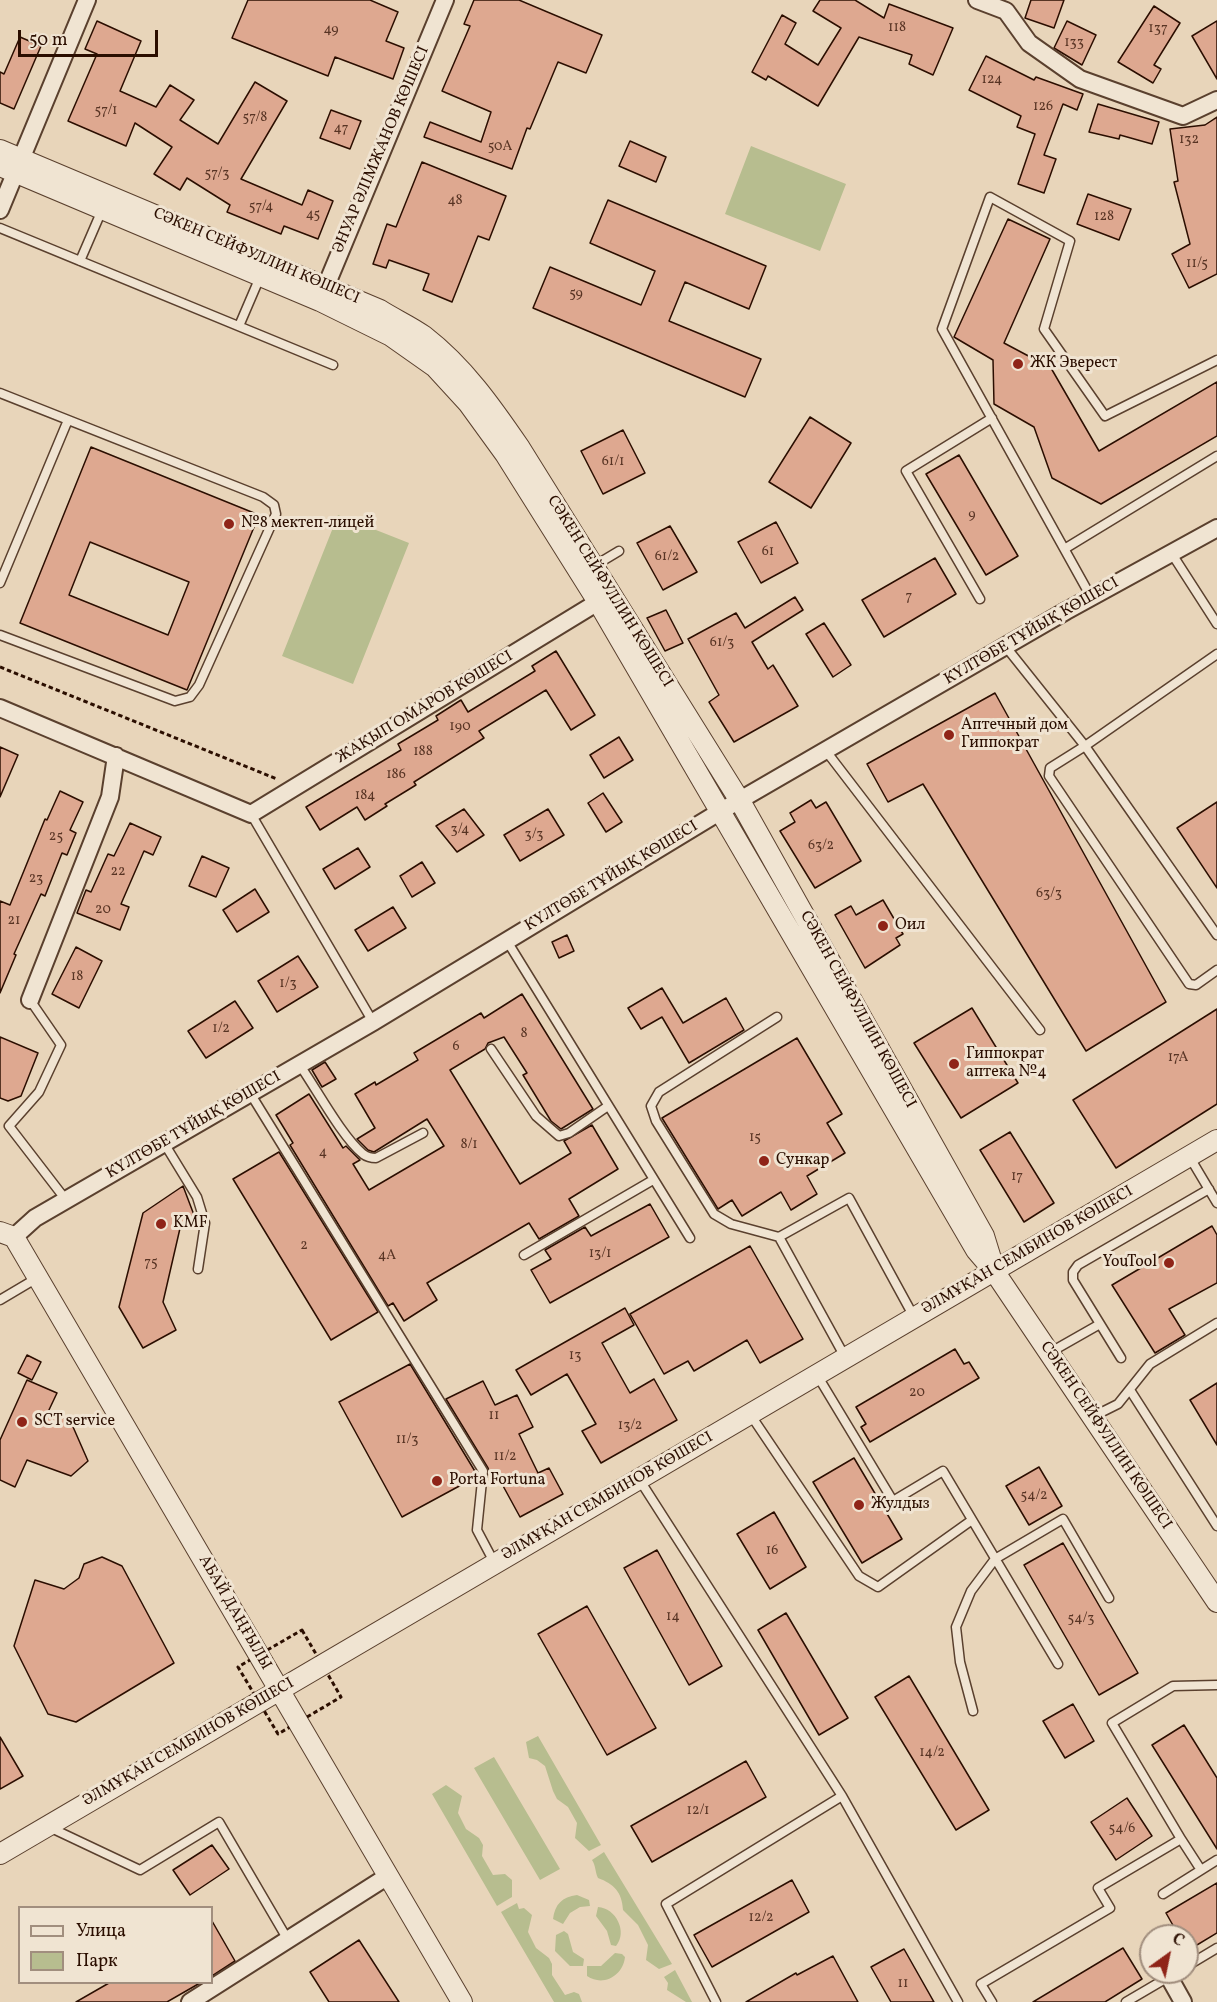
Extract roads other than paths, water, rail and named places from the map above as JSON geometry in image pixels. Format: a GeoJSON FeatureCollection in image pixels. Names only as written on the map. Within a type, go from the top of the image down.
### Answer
{"type":"FeatureCollection","features":[{"type":"Feature","properties":{"kind":"street"},"geometry":{"type":"LineString","coordinates":[[0,210],[12,166],[87,0]]}},
{"type":"Feature","properties":{"kind":"street","name":"ӘНУАР ӘЛІМЖАНОВ КӨШЕСІ"},"geometry":{"type":"LineString","coordinates":[[323,293],[445,0]]}},
{"type":"Feature","properties":{"kind":"street"},"geometry":{"type":"LineString","coordinates":[[977,0],[1006,10],[1029,43],[1080,79],[1183,116],[1217,99]]}},
{"type":"Feature","properties":{"kind":"street","name":"СӘКЕН СЕЙФУЛЛИН КӨШЕСІ"},"geometry":{"type":"LineString","coordinates":[[0,150],[12,166],[102,210],[260,277],[380,310],[423,336],[462,371],[507,429],[740,801],[984,1236],[994,1271]]}},
{"type":"Feature","properties":{"kind":"street","name":"СӘКЕН СЕЙФУЛЛИН КӨШЕСІ"},"geometry":{"type":"LineString","coordinates":[[12,166],[323,293],[435,367],[468,403],[506,454],[598,602],[976,1250],[994,1271],[1217,1602]]}},
{"type":"Feature","properties":{"kind":"street","name":"КҮЛТӨБЕ ТҰЙЫҚ КӨШЕСІ"},"geometry":{"type":"LineString","coordinates":[[7,1235],[373,1022],[722,811],[1091,597],[1217,528]]}},
{"type":"Feature","properties":{"kind":"street","name":"ЖАҚЫП ОМАРОВ КӨШЕСІ"},"geometry":{"type":"LineString","coordinates":[[251,814],[598,602]]}},
{"type":"Feature","properties":{"kind":"street"},"geometry":{"type":"LineString","coordinates":[[0,708],[251,814]]}},
{"type":"Feature","properties":{"kind":"street"},"geometry":{"type":"LineString","coordinates":[[30,1000],[110,797],[116,756]]}},
{"type":"Feature","properties":{"kind":"street","name":"ӘЛМҰҚАН СЕМБИНОВ КӨШЕСІ"},"geometry":{"type":"LineString","coordinates":[[0,1854],[1217,1140]]}},
{"type":"Feature","properties":{"kind":"street","name":"АБАЙ ДАҢҒЫЛЫ"},"geometry":{"type":"LineString","coordinates":[[7,1235],[37,1278],[462,2002]]}},
{"type":"Feature","properties":{"kind":"street"},"geometry":{"type":"LineString","coordinates":[[190,2002],[388,1876]]}},
{"type":"Feature","properties":{"kind":"street"},"geometry":{"type":"LineString","coordinates":[[1176,1984],[1183,2002]]}},
{"type":"Feature","properties":{"kind":"lane"},"geometry":{"type":"LineString","coordinates":[[1091,597],[1066,548],[942,329],[990,197],[1070,241],[1044,329],[1105,416],[1217,360]]}},
{"type":"Feature","properties":{"kind":"lane"},"geometry":{"type":"LineString","coordinates":[[80,261],[102,210]]}},
{"type":"Feature","properties":{"kind":"lane"},"geometry":{"type":"LineString","coordinates":[[0,228],[333,365]]}},
{"type":"Feature","properties":{"kind":"lane"},"geometry":{"type":"LineString","coordinates":[[239,326],[260,277]]}},
{"type":"Feature","properties":{"kind":"lane"},"geometry":{"type":"LineString","coordinates":[[0,393],[263,497],[274,505],[276,514],[199,685],[190,697],[175,701],[0,635]]}},
{"type":"Feature","properties":{"kind":"lane"},"geometry":{"type":"LineString","coordinates":[[980,598],[906,471],[992,418]]}},
{"type":"Feature","properties":{"kind":"lane"},"geometry":{"type":"LineString","coordinates":[[0,583],[68,420]]}},
{"type":"Feature","properties":{"kind":"lane"},"geometry":{"type":"LineString","coordinates":[[1066,548],[1217,456]]}},
{"type":"Feature","properties":{"kind":"lane"},"geometry":{"type":"LineString","coordinates":[[593,567],[619,551]]}},
{"type":"Feature","properties":{"kind":"lane"},"geometry":{"type":"LineString","coordinates":[[1172,554],[1217,624]]}},
{"type":"Feature","properties":{"kind":"lane"},"geometry":{"type":"LineString","coordinates":[[1006,647],[1085,746],[1217,935]]}},
{"type":"Feature","properties":{"kind":"lane"},"geometry":{"type":"LineString","coordinates":[[1217,654],[1050,768],[1049,776],[1189,984],[1196,985],[1217,970]]}},
{"type":"Feature","properties":{"kind":"lane"},"geometry":{"type":"LineString","coordinates":[[826,751],[1040,1030]]}},
{"type":"Feature","properties":{"kind":"lane"},"geometry":{"type":"LineString","coordinates":[[251,814],[373,1022]]}},
{"type":"Feature","properties":{"kind":"lane"},"geometry":{"type":"LineString","coordinates":[[507,941],[690,1238]]}},
{"type":"Feature","properties":{"kind":"lane"},"geometry":{"type":"LineString","coordinates":[[30,1000],[61,1045],[39,1092],[4,1124],[66,1200]]}},
{"type":"Feature","properties":{"kind":"lane"},"geometry":{"type":"LineString","coordinates":[[777,1017],[659,1092],[651,1106],[656,1121],[714,1214],[731,1224],[778,1237],[849,1198],[915,1317]]}},
{"type":"Feature","properties":{"kind":"lane"},"geometry":{"type":"LineString","coordinates":[[491,1048],[536,1116],[560,1136],[569,1133],[608,1106]]}},
{"type":"Feature","properties":{"kind":"lane"},"geometry":{"type":"LineString","coordinates":[[300,1064],[344,1129],[368,1158],[376,1158],[423,1133]]}},
{"type":"Feature","properties":{"kind":"lane"},"geometry":{"type":"LineString","coordinates":[[250,1093],[483,1471],[477,1530],[495,1564]]}},
{"type":"Feature","properties":{"kind":"lane"},"geometry":{"type":"LineString","coordinates":[[164,1143],[197,1197],[205,1223],[198,1269]]}},
{"type":"Feature","properties":{"kind":"lane"},"geometry":{"type":"LineString","coordinates":[[1189,1156],[1217,1203]]}},
{"type":"Feature","properties":{"kind":"lane"},"geometry":{"type":"LineString","coordinates":[[524,1255],[653,1180]]}},
{"type":"Feature","properties":{"kind":"lane"},"geometry":{"type":"LineString","coordinates":[[1121,1358],[1073,1280],[1075,1268],[1209,1189]]}},
{"type":"Feature","properties":{"kind":"lane"},"geometry":{"type":"LineString","coordinates":[[778,1237],[845,1358]]}},
{"type":"Feature","properties":{"kind":"lane"},"geometry":{"type":"LineString","coordinates":[[0,1300],[37,1278]]}},
{"type":"Feature","properties":{"kind":"lane"},"geometry":{"type":"LineString","coordinates":[[1092,1418],[1118,1404],[1150,1364],[1217,1323]]}},
{"type":"Feature","properties":{"kind":"lane"},"geometry":{"type":"LineString","coordinates":[[1049,1353],[1100,1324]]}},
{"type":"Feature","properties":{"kind":"lane"},"geometry":{"type":"LineString","coordinates":[[817,1374],[893,1501],[943,1471],[1058,1664]]}},
{"type":"Feature","properties":{"kind":"lane"},"geometry":{"type":"LineString","coordinates":[[1130,1390],[1217,1526]]}},
{"type":"Feature","properties":{"kind":"lane"},"geometry":{"type":"LineString","coordinates":[[750,1414],[860,1576],[878,1587],[972,1520]]}},
{"type":"Feature","properties":{"kind":"lane"},"geometry":{"type":"LineString","coordinates":[[639,1479],[842,1796],[958,2002]]}},
{"type":"Feature","properties":{"kind":"lane"},"geometry":{"type":"LineString","coordinates":[[973,1711],[960,1662],[956,1627],[971,1592],[995,1559],[1063,1520],[1109,1598]]}},
{"type":"Feature","properties":{"kind":"lane"},"geometry":{"type":"LineString","coordinates":[[1201,1870],[1112,1723],[1173,1686],[1217,1685]]}},
{"type":"Feature","properties":{"kind":"lane"},"geometry":{"type":"LineString","coordinates":[[717,2002],[666,1904],[842,1796]]}},
{"type":"Feature","properties":{"kind":"lane"},"geometry":{"type":"LineString","coordinates":[[47,1826],[140,1870],[219,1822],[288,1940]]}},
{"type":"Feature","properties":{"kind":"lane"},"geometry":{"type":"LineString","coordinates":[[992,2002],[981,1984],[1110,1908],[1098,1888],[1181,1839]]}},
{"type":"Feature","properties":{"kind":"lane"},"geometry":{"type":"LineString","coordinates":[[1163,1894],[1217,1860]]}},
{"type":"Feature","properties":{"kind":"lane"},"geometry":{"type":"LineString","coordinates":[[1199,1959],[1217,1948]]}},
{"type":"Feature","properties":{"kind":"lane"},"geometry":{"type":"LineString","coordinates":[[1126,2002],[1157,1984]]}},
{"type":"Feature","properties":{"kind":"place","name":"ЖК Эверест"},"geometry":{"type":"Point","coordinates":[1018,364]}},
{"type":"Feature","properties":{"kind":"place","name":"№8 мектеп-лицей"},"geometry":{"type":"Point","coordinates":[229,524]}},
{"type":"Feature","properties":{"kind":"place","name":"Аптечный дом Гиппократ"},"geometry":{"type":"Point","coordinates":[949,735]}},
{"type":"Feature","properties":{"kind":"place","name":"Оил"},"geometry":{"type":"Point","coordinates":[883,926]}},
{"type":"Feature","properties":{"kind":"place","name":"Гиппократ аптека №4"},"geometry":{"type":"Point","coordinates":[954,1064]}},
{"type":"Feature","properties":{"kind":"place","name":"Сункар"},"geometry":{"type":"Point","coordinates":[764,1161]}},
{"type":"Feature","properties":{"kind":"place","name":"KMF"},"geometry":{"type":"Point","coordinates":[161,1224]}},
{"type":"Feature","properties":{"kind":"place","name":"YouTool"},"geometry":{"type":"Point","coordinates":[1169,1263]}},
{"type":"Feature","properties":{"kind":"place","name":"SCT service"},"geometry":{"type":"Point","coordinates":[22,1422]}},
{"type":"Feature","properties":{"kind":"place","name":"Porta Fortuna"},"geometry":{"type":"Point","coordinates":[437,1481]}},
{"type":"Feature","properties":{"kind":"place","name":"Жулдыз"},"geometry":{"type":"Point","coordinates":[859,1505]}}]}
